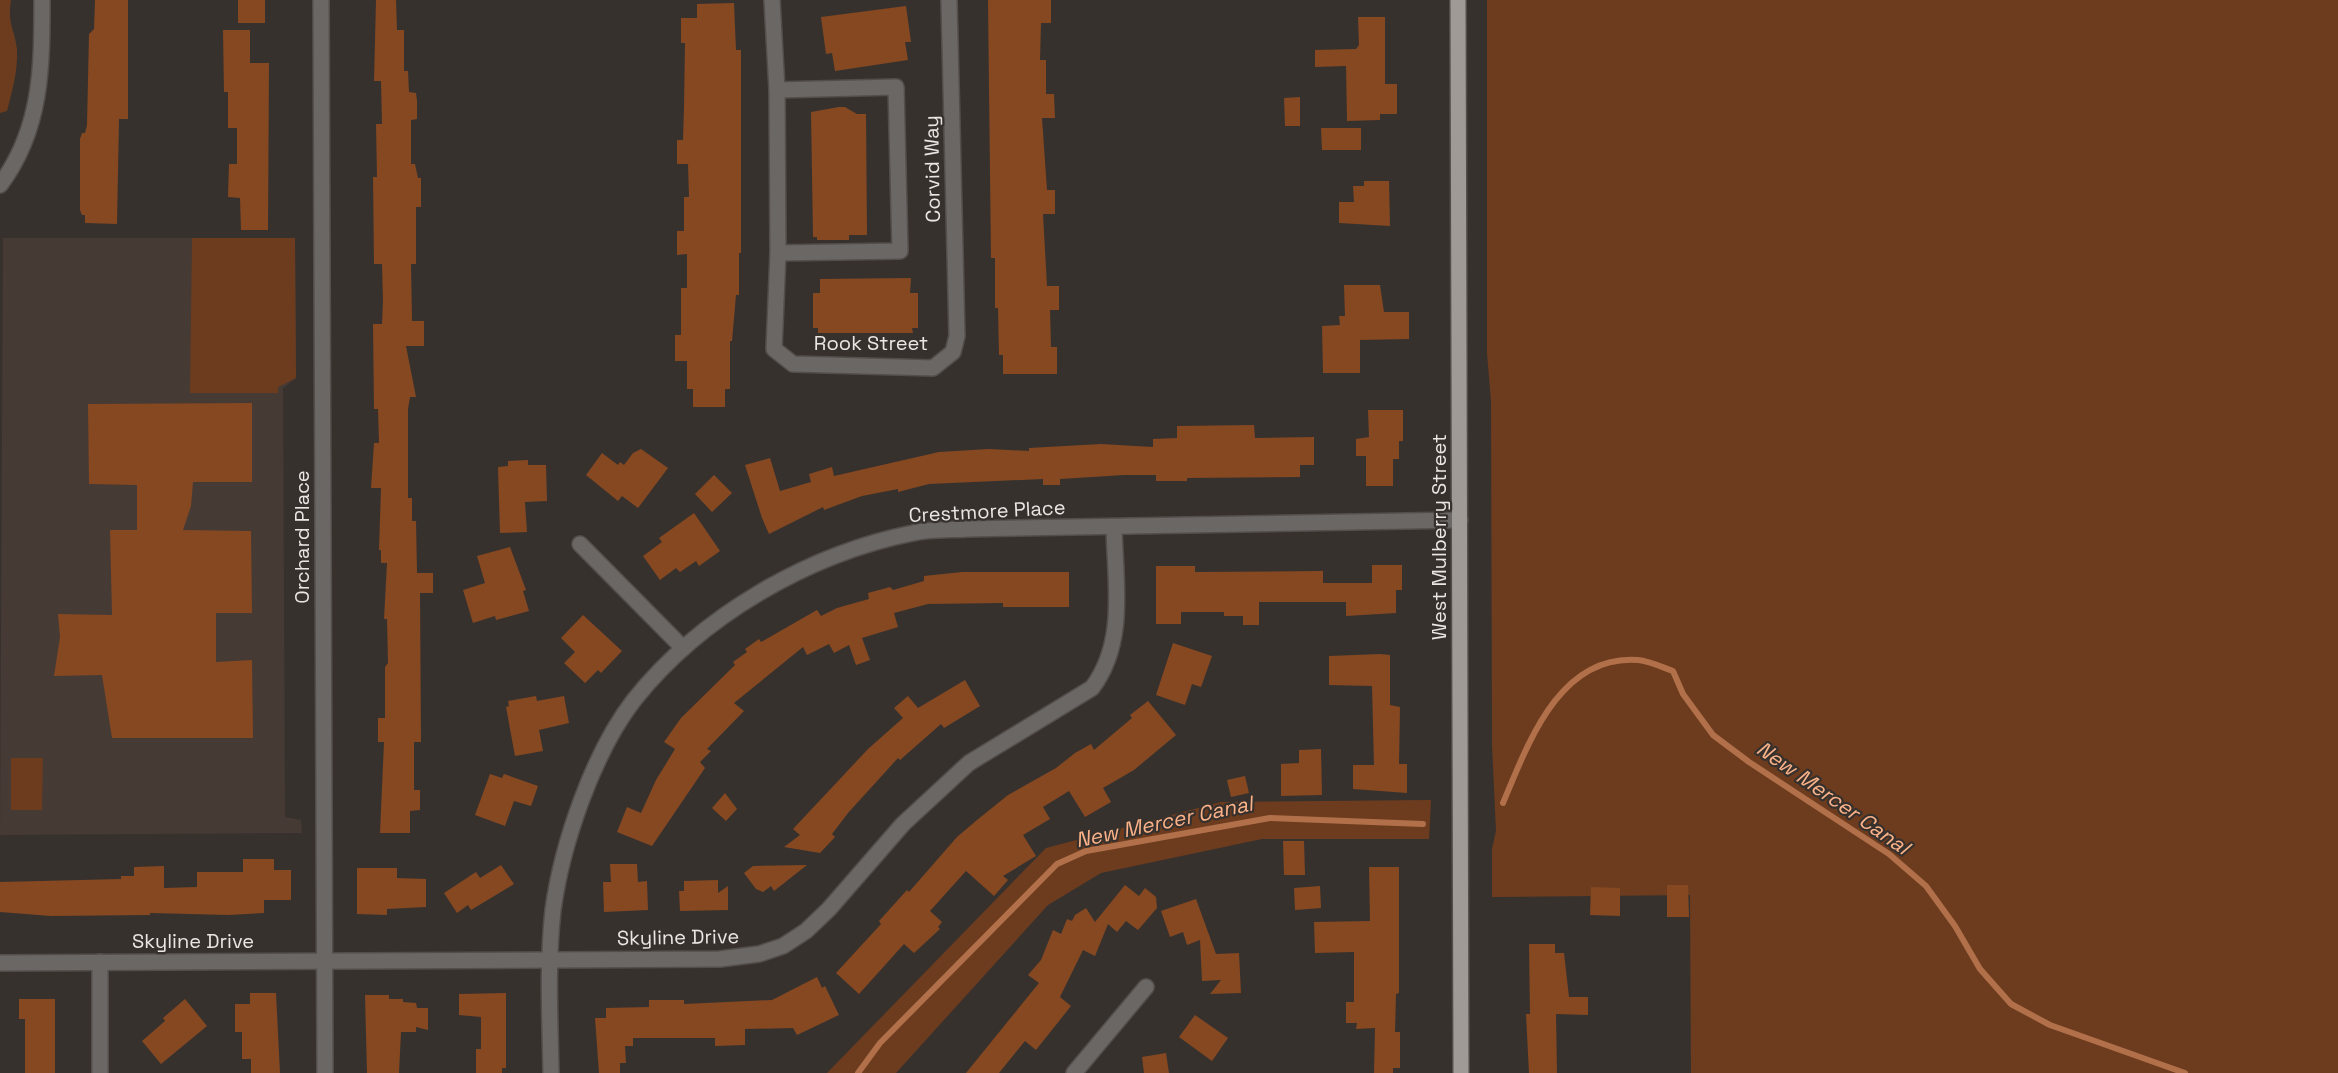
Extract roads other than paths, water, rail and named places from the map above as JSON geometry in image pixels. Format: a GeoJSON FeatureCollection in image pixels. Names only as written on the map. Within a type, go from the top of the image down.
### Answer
{"type":"FeatureCollection","features":[{"type":"Feature","properties":{"kind":"main road","name":"West Mulberry Street"},"geometry":{"type":"LineString","coordinates":[[1458,0],[1461,1073]]}},
{"type":"Feature","properties":{"kind":"street"},"geometry":{"type":"LineString","coordinates":[[0,185],[21,153],[39,96],[42,65],[42,0]]}},
{"type":"Feature","properties":{"kind":"street","name":"Orchard Place"},"geometry":{"type":"LineString","coordinates":[[321,0],[325,1073]]}},
{"type":"Feature","properties":{"kind":"street"},"geometry":{"type":"LineString","coordinates":[[772,0],[777,90],[778,253],[900,251],[896,87],[777,90]]}},
{"type":"Feature","properties":{"kind":"street","name":"Corvid Way"},"geometry":{"type":"LineString","coordinates":[[949,0],[957,336]]}},
{"type":"Feature","properties":{"kind":"street","name":"Rook Street"},"geometry":{"type":"LineString","coordinates":[[778,253],[774,349],[793,364],[933,368],[953,352],[957,336]]}},
{"type":"Feature","properties":{"kind":"street","name":"Crestmore Place"},"geometry":{"type":"LineString","coordinates":[[551,1073],[550,960],[554,910],[575,819],[588,784],[633,702],[683,648],[720,618],[814,565],[863,546],[915,532],[957,529],[1460,520]]}},
{"type":"Feature","properties":{"kind":"street","name":"Skyline Drive"},"geometry":{"type":"LineString","coordinates":[[0,963],[720,959],[756,956],[783,946],[806,931],[829,909],[903,824],[969,764],[1092,688],[1104,672],[1113,648],[1116,612],[1114,527]]}},
{"type":"Feature","properties":{"kind":"street"},"geometry":{"type":"LineString","coordinates":[[580,544],[683,648]]}},
{"type":"Feature","properties":{"kind":"street"},"geometry":{"type":"LineString","coordinates":[[100,962],[100,1073]]}},
{"type":"Feature","properties":{"kind":"street"},"geometry":{"type":"LineString","coordinates":[[1074,1073],[1146,987]]}},
{"type":"Feature","properties":{"kind":"waterway","name":"New Mercer Canal"},"geometry":{"type":"LineString","coordinates":[[1503,803],[1536,730],[1550,707],[1567,687],[1587,672],[1611,662],[1638,660],[1673,671],[1683,694],[1713,735],[1749,762],[1889,854],[1926,886],[1955,926],[1980,969],[2011,1004],[2050,1025],[2185,1073]]}},
{"type":"Feature","properties":{"kind":"waterway","name":"New Mercer Canal"},"geometry":{"type":"LineString","coordinates":[[858,1073],[880,1043],[1057,864],[1086,851],[1270,818],[1423,824]]}}]}
